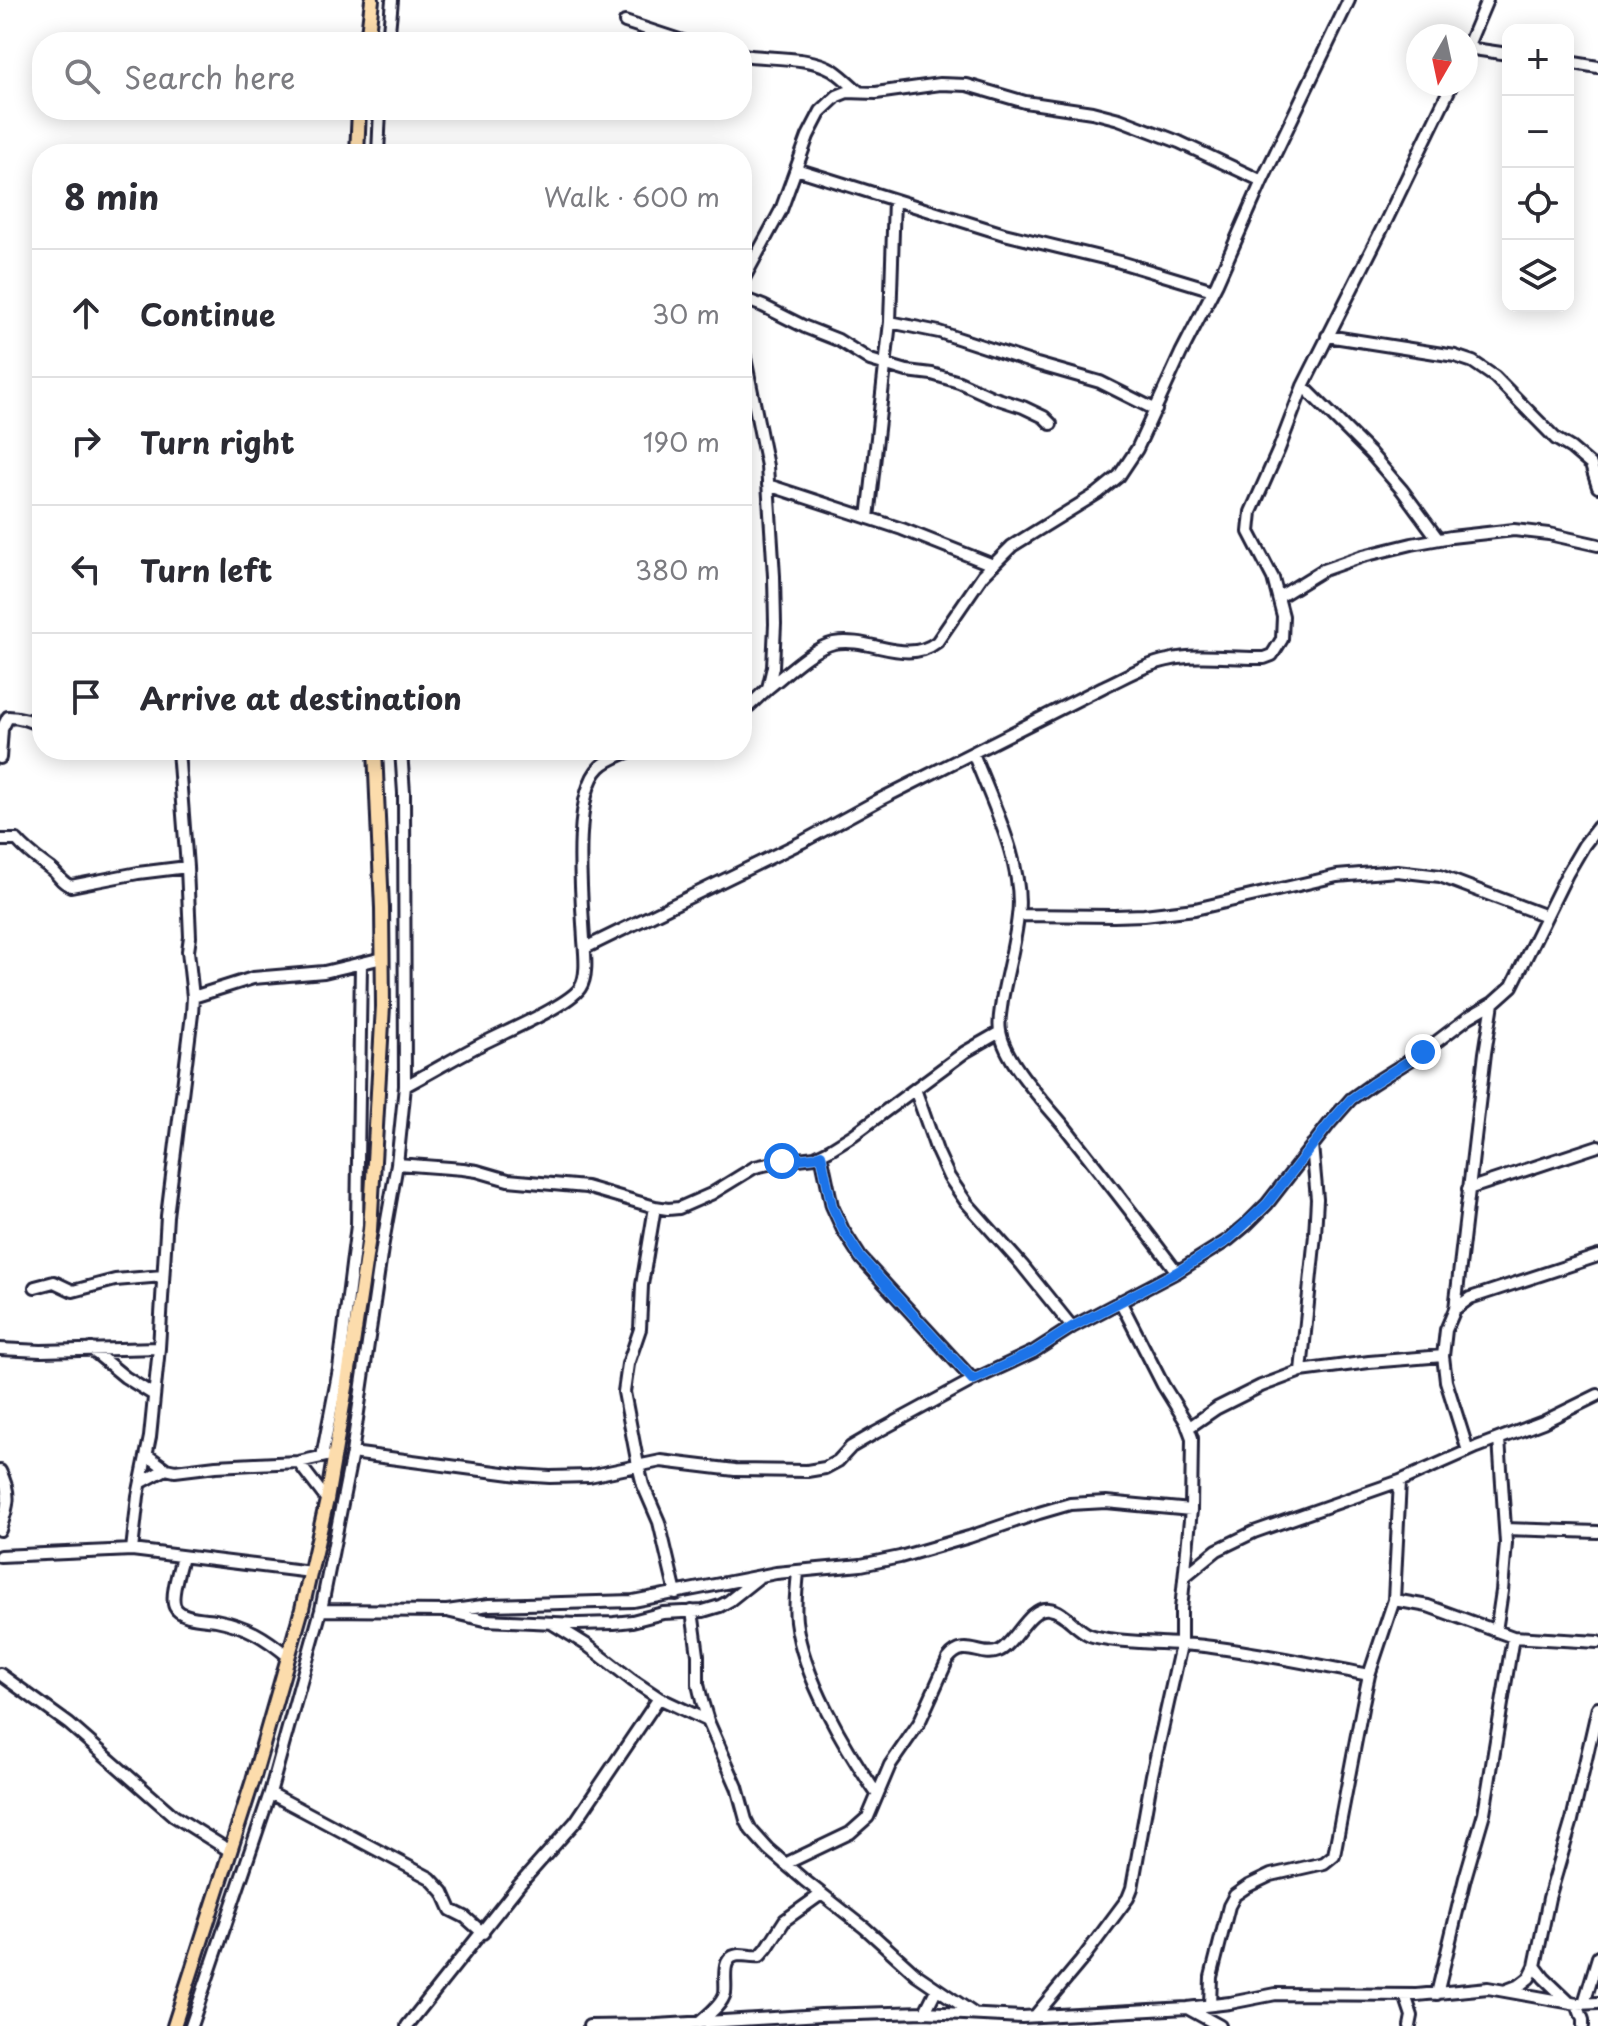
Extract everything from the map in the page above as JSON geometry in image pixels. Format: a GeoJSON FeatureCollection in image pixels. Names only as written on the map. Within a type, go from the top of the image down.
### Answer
{"type":"FeatureCollection","features":[{"type":"Feature","properties":{"kind":"main road"},"geometry":{"type":"LineString","coordinates":[[368,32],[372,0]]}},
{"type":"Feature","properties":{"kind":"main road"},"geometry":{"type":"LineString","coordinates":[[357,144],[359,120]]}},
{"type":"Feature","properties":{"kind":"main road"},"geometry":{"type":"LineString","coordinates":[[174,2026],[289,1657],[311,1572],[327,1500],[329,1456],[370,1230],[383,1006],[375,760]]}},
{"type":"Feature","properties":{"kind":"street"},"geometry":{"type":"LineString","coordinates":[[389,32],[392,0]]}},
{"type":"Feature","properties":{"kind":"street"},"geometry":{"type":"LineString","coordinates":[[752,703],[819,649],[831,644],[855,643],[889,651],[929,649],[983,575],[1012,546],[1098,493],[1119,476],[1137,449],[1156,410],[1349,0]]}},
{"type":"Feature","properties":{"kind":"street"},"geometry":{"type":"LineString","coordinates":[[1477,24],[1487,0]]}},
{"type":"Feature","properties":{"kind":"street"},"geometry":{"type":"LineString","coordinates":[[625,22],[656,32]]}},
{"type":"Feature","properties":{"kind":"street"},"geometry":{"type":"LineString","coordinates":[[1478,50],[1502,53]]}},
{"type":"Feature","properties":{"kind":"street"},"geometry":{"type":"LineString","coordinates":[[752,56],[823,65],[858,91]]}},
{"type":"Feature","properties":{"kind":"street"},"geometry":{"type":"LineString","coordinates":[[1574,63],[1598,67]]}},
{"type":"Feature","properties":{"kind":"street"},"geometry":{"type":"LineString","coordinates":[[752,264],[781,210],[808,136],[821,111],[837,96],[847,92],[876,93],[957,84],[1025,102],[1092,112],[1147,128],[1262,181]]}},
{"type":"Feature","properties":{"kind":"street"},"geometry":{"type":"LineString","coordinates":[[585,948],[802,842],[1103,687],[1164,660],[1187,657],[1264,658],[1272,655],[1282,639],[1283,616],[1273,578],[1252,541],[1248,524],[1251,512],[1303,386],[1446,96]]}},
{"type":"Feature","properties":{"kind":"street"},"geometry":{"type":"LineString","coordinates":[[378,144],[380,120]]}},
{"type":"Feature","properties":{"kind":"street"},"geometry":{"type":"LineString","coordinates":[[796,169],[1004,234],[1120,262],[1213,290]]}},
{"type":"Feature","properties":{"kind":"street"},"geometry":{"type":"LineString","coordinates":[[868,518],[890,322],[894,200]]}},
{"type":"Feature","properties":{"kind":"street"},"geometry":{"type":"LineString","coordinates":[[752,302],[838,340],[870,360],[907,371],[945,377],[1023,407],[1051,424]]}},
{"type":"Feature","properties":{"kind":"street"},"geometry":{"type":"LineString","coordinates":[[890,322],[939,332],[1100,382],[1156,410]]}},
{"type":"Feature","properties":{"kind":"street"},"geometry":{"type":"LineString","coordinates":[[1327,336],[1455,356],[1484,367],[1556,439],[1591,465],[1598,487]]}},
{"type":"Feature","properties":{"kind":"street"},"geometry":{"type":"LineString","coordinates":[[1303,386],[1371,454],[1438,539]]}},
{"type":"Feature","properties":{"kind":"street"},"geometry":{"type":"LineString","coordinates":[[752,392],[767,466],[774,576],[773,667],[768,688]]}},
{"type":"Feature","properties":{"kind":"street"},"geometry":{"type":"LineString","coordinates":[[768,485],[902,529],[993,565]]}},
{"type":"Feature","properties":{"kind":"street"},"geometry":{"type":"LineString","coordinates":[[1279,597],[1323,570],[1363,556],[1438,539],[1514,530],[1598,545]]}},
{"type":"Feature","properties":{"kind":"street"},"geometry":{"type":"LineString","coordinates":[[0,758],[2,729],[8,717],[32,722]]}},
{"type":"Feature","properties":{"kind":"street"},"geometry":{"type":"LineString","coordinates":[[973,753],[1020,887],[1019,915],[1005,980],[1000,1032],[1033,1092],[1061,1122],[1177,1272]]}},
{"type":"Feature","properties":{"kind":"street"},"geometry":{"type":"LineString","coordinates":[[132,1550],[154,1395],[167,1216],[193,997],[179,760]]}},
{"type":"Feature","properties":{"kind":"street"},"geometry":{"type":"LineString","coordinates":[[191,2026],[270,1793],[321,1610],[352,1453],[397,1164],[405,1086],[402,760]]}},
{"type":"Feature","properties":{"kind":"street"},"geometry":{"type":"LineString","coordinates":[[405,1086],[568,999],[580,988],[584,977],[585,948],[581,846],[583,813],[591,779],[601,766],[613,760]]}},
{"type":"Feature","properties":{"kind":"street"},"geometry":{"type":"LineString","coordinates":[[352,1453],[550,1477],[589,1476],[661,1461],[735,1470],[807,1471],[825,1468],[875,1433],[973,1380],[1033,1352],[1228,1240],[1267,1204],[1351,1099],[1493,1003],[1512,986],[1567,874],[1598,827]]}},
{"type":"Feature","properties":{"kind":"street"},"geometry":{"type":"LineString","coordinates":[[0,830],[54,871],[64,884],[71,886],[187,867]]}},
{"type":"Feature","properties":{"kind":"street"},"geometry":{"type":"LineString","coordinates":[[0,840],[17,840]]}},
{"type":"Feature","properties":{"kind":"street"},"geometry":{"type":"LineString","coordinates":[[1019,915],[1144,915],[1222,903],[1337,876],[1397,871],[1440,876],[1546,916]]}},
{"type":"Feature","properties":{"kind":"street"},"geometry":{"type":"LineString","coordinates":[[193,997],[253,978],[324,972],[383,958]]}},
{"type":"Feature","properties":{"kind":"street"},"geometry":{"type":"LineString","coordinates":[[147,1455],[166,1469],[175,1471],[298,1462],[329,1456],[357,1225],[361,964]]}},
{"type":"Feature","properties":{"kind":"street"},"geometry":{"type":"LineString","coordinates":[[1468,1451],[1446,1381],[1443,1356],[1446,1330],[1455,1309],[1493,1003]]}},
{"type":"Feature","properties":{"kind":"street"},"geometry":{"type":"LineString","coordinates":[[397,1164],[463,1169],[508,1180],[586,1187],[655,1207],[679,1208],[711,1194],[755,1167],[821,1154],[853,1135],[965,1052],[1000,1032]]}},
{"type":"Feature","properties":{"kind":"street"},"geometry":{"type":"LineString","coordinates":[[915,1089],[949,1177],[966,1202],[1072,1327]]}},
{"type":"Feature","properties":{"kind":"street"},"geometry":{"type":"LineString","coordinates":[[1301,1371],[1317,1199],[1312,1145]]}},
{"type":"Feature","properties":{"kind":"street"},"geometry":{"type":"LineString","coordinates":[[1468,1189],[1598,1146]]}},
{"type":"Feature","properties":{"kind":"street"},"geometry":{"type":"LineString","coordinates":[[821,1154],[832,1206],[861,1258],[973,1380]]}},
{"type":"Feature","properties":{"kind":"street"},"geometry":{"type":"LineString","coordinates":[[655,1207],[642,1285],[640,1329],[624,1392],[643,1485],[659,1522],[676,1594]]}},
{"type":"Feature","properties":{"kind":"street"},"geometry":{"type":"LineString","coordinates":[[1455,1309],[1470,1298],[1598,1256]]}},
{"type":"Feature","properties":{"kind":"street"},"geometry":{"type":"LineString","coordinates":[[35,1287],[54,1282],[73,1291],[115,1280],[163,1276]]}},
{"type":"Feature","properties":{"kind":"street"},"geometry":{"type":"LineString","coordinates":[[1035,2016],[1081,1961],[1128,1898],[1132,1888],[1152,1775],[1181,1645],[1191,1510],[1192,1438],[1120,1301]]}},
{"type":"Feature","properties":{"kind":"street"},"geometry":{"type":"LineString","coordinates":[[0,1349],[159,1348]]}},
{"type":"Feature","properties":{"kind":"street"},"geometry":{"type":"LineString","coordinates":[[91,1349],[125,1377],[154,1395]]}},
{"type":"Feature","properties":{"kind":"street"},"geometry":{"type":"LineString","coordinates":[[1188,1428],[1217,1408],[1301,1371],[1443,1356]]}},
{"type":"Feature","properties":{"kind":"street"},"geometry":{"type":"LineString","coordinates":[[1185,1576],[1217,1550],[1254,1532],[1400,1481],[1543,1422],[1598,1395]]}},
{"type":"Feature","properties":{"kind":"street"},"geometry":{"type":"LineString","coordinates":[[1496,1631],[1506,1543],[1499,1439]]}},
{"type":"Feature","properties":{"kind":"street"},"geometry":{"type":"LineString","coordinates":[[298,1462],[327,1500]]}},
{"type":"Feature","properties":{"kind":"street"},"geometry":{"type":"LineString","coordinates":[[142,1482],[166,1469]]}},
{"type":"Feature","properties":{"kind":"street"},"geometry":{"type":"LineString","coordinates":[[0,1471],[9,1495],[0,1530]]}},
{"type":"Feature","properties":{"kind":"street"},"geometry":{"type":"LineString","coordinates":[[1221,2026],[1214,2005],[1211,1977],[1229,1906],[1235,1895],[1271,1875],[1324,1863],[1334,1855],[1369,1675],[1394,1600],[1400,1481]]}},
{"type":"Feature","properties":{"kind":"street"},"geometry":{"type":"LineString","coordinates":[[321,1610],[447,1611],[489,1605],[633,1601],[760,1577],[861,1565],[900,1557],[1070,1504],[1106,1502],[1191,1510]]}},
{"type":"Feature","properties":{"kind":"street"},"geometry":{"type":"LineString","coordinates":[[1505,1529],[1598,1532]]}},
{"type":"Feature","properties":{"kind":"street"},"geometry":{"type":"LineString","coordinates":[[0,1556],[132,1550],[311,1572]]}},
{"type":"Feature","properties":{"kind":"street"},"geometry":{"type":"LineString","coordinates":[[182,1557],[173,1597],[174,1607],[178,1611],[248,1628],[289,1657]]}},
{"type":"Feature","properties":{"kind":"street"},"geometry":{"type":"LineString","coordinates":[[798,1571],[795,1618],[806,1664],[859,1768],[877,1794]]}},
{"type":"Feature","properties":{"kind":"street"},"geometry":{"type":"LineString","coordinates":[[447,1611],[485,1620],[614,1623],[720,1606],[760,1577]]}},
{"type":"Feature","properties":{"kind":"street"},"geometry":{"type":"LineString","coordinates":[[1394,1600],[1457,1615],[1513,1637],[1598,1642]]}},
{"type":"Feature","properties":{"kind":"street"},"geometry":{"type":"LineString","coordinates":[[785,1864],[850,1833],[868,1817],[890,1765],[919,1723],[948,1659],[956,1650],[998,1651],[1037,1611],[1047,1608],[1062,1614],[1084,1632],[1096,1637],[1210,1647],[1369,1675]]}},
{"type":"Feature","properties":{"kind":"street"},"geometry":{"type":"LineString","coordinates":[[692,1611],[698,1684],[708,1721],[737,1787],[751,1830],[820,1895],[865,1928],[936,1990],[975,2014],[992,2021],[1187,2008],[1276,1994],[1405,1995],[1488,1988],[1585,2003]]}},
{"type":"Feature","properties":{"kind":"street"},"geometry":{"type":"LineString","coordinates":[[551,1623],[587,1645],[659,1698],[708,1721]]}},
{"type":"Feature","properties":{"kind":"street"},"geometry":{"type":"LineString","coordinates":[[1437,1994],[1484,1813],[1513,1637]]}},
{"type":"Feature","properties":{"kind":"street"},"geometry":{"type":"LineString","coordinates":[[0,1674],[69,1724],[174,1816],[230,1851]]}},
{"type":"Feature","properties":{"kind":"street"},"geometry":{"type":"LineString","coordinates":[[407,2026],[519,1885],[576,1821],[659,1698]]}},
{"type":"Feature","properties":{"kind":"street"},"geometry":{"type":"LineString","coordinates":[[1507,1990],[1529,1978],[1535,1966],[1549,1898],[1593,1744],[1598,1707]]}},
{"type":"Feature","properties":{"kind":"street"},"geometry":{"type":"LineString","coordinates":[[270,1793],[430,1878],[443,1892],[451,1910],[465,1917],[483,1933]]}},
{"type":"Feature","properties":{"kind":"street"},"geometry":{"type":"LineString","coordinates":[[699,2023],[725,1994],[725,1970],[729,1960],[735,1955],[760,1956],[785,1920],[820,1895]]}},
{"type":"Feature","properties":{"kind":"street"},"geometry":{"type":"LineString","coordinates":[[1583,2023],[1585,2003],[1598,1957]]}},
{"type":"Feature","properties":{"kind":"street"},"geometry":{"type":"LineString","coordinates":[[1535,1966],[1544,1978],[1585,2003]]}},
{"type":"Feature","properties":{"kind":"street"},"geometry":{"type":"LineString","coordinates":[[925,2012],[936,1990]]}},
{"type":"Feature","properties":{"kind":"street"},"geometry":{"type":"LineString","coordinates":[[1405,1995],[1412,2016],[1410,2026]]}},
{"type":"Feature","properties":{"kind":"street"},"geometry":{"type":"LineString","coordinates":[[1583,2023],[1585,2003]]}},
{"type":"Feature","properties":{"kind":"street"},"geometry":{"type":"LineString","coordinates":[[1187,2008],[1221,2026]]}},
{"type":"Feature","properties":{"kind":"street"},"geometry":{"type":"LineString","coordinates":[[589,2026],[823,2021],[925,2012],[975,2014]]}},
{"type":"Feature","properties":{"kind":"street"},"geometry":{"type":"LineString","coordinates":[[1013,2026],[1022,2017]]}},
{"type":"Feature","properties":{"kind":"route"},"geometry":{"type":"LineString","coordinates":[[782,1161],[821,1154],[832,1206],[861,1258],[973,1380],[1033,1352],[1228,1240],[1267,1204],[1351,1099],[1423,1052]]}}]}
